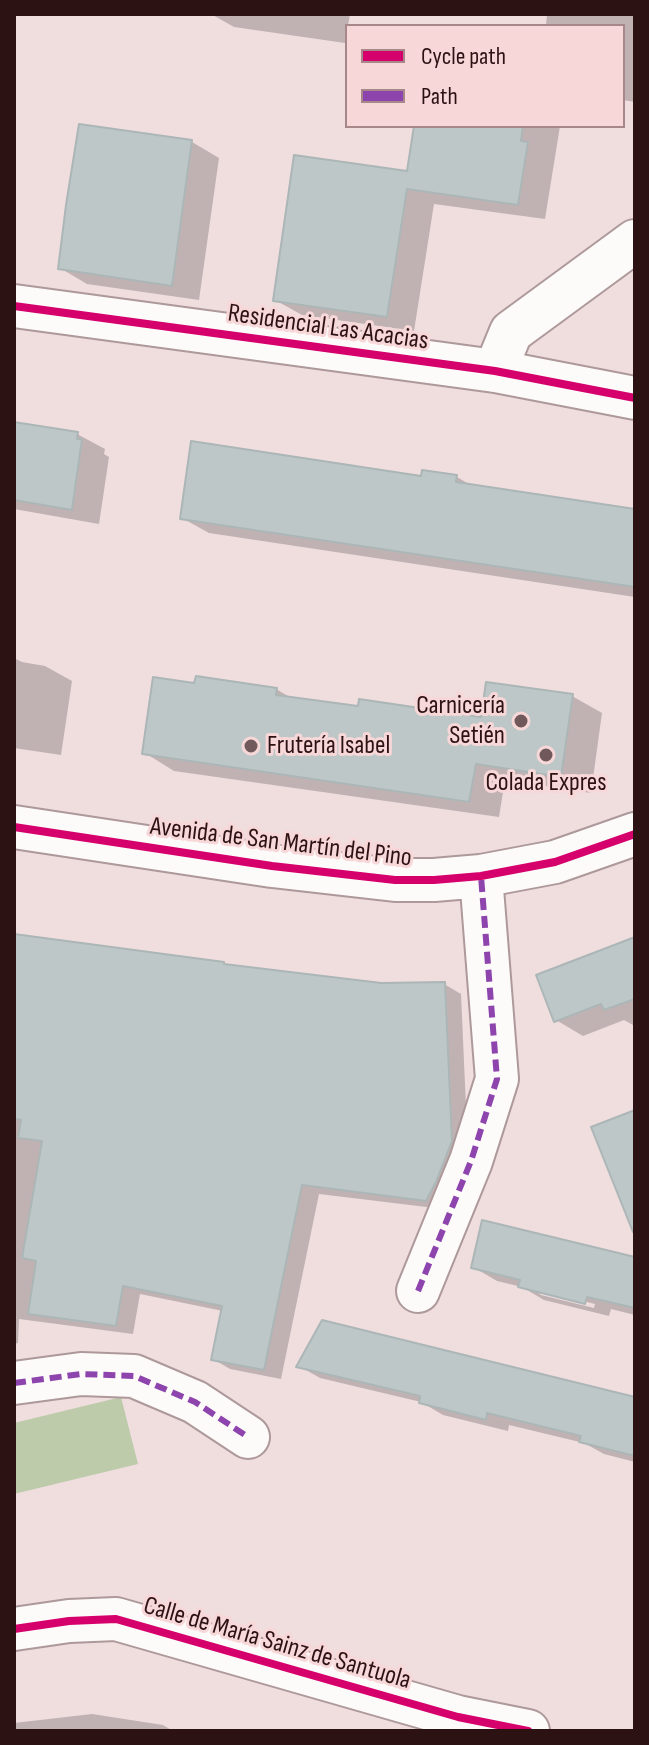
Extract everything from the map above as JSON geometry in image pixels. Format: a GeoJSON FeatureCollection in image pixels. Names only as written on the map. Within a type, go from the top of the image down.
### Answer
{"type":"FeatureCollection","features":[{"type":"Feature","properties":{"kind":"street"},"geometry":{"type":"LineString","coordinates":[[495,371],[511,332],[635,241]]}},
{"type":"Feature","properties":{"kind":"street","name":"Residencial Las Acacias"},"geometry":{"type":"LineString","coordinates":[[14,306],[495,371],[635,398]]}},
{"type":"Feature","properties":{"kind":"street","name":"Avenida de San Martín del Pino"},"geometry":{"type":"LineString","coordinates":[[14,827],[272,866],[395,880],[481,876],[555,862],[635,834]]}},
{"type":"Feature","properties":{"kind":"street"},"geometry":{"type":"LineString","coordinates":[[418,1291],[471,1161],[497,1079],[481,876]]}},
{"type":"Feature","properties":{"kind":"street"},"geometry":{"type":"LineString","coordinates":[[14,1383],[81,1374],[134,1376],[195,1402],[248,1437]]}},
{"type":"Feature","properties":{"kind":"street","name":"Calle de María Sainz de Santuola"},"geometry":{"type":"LineString","coordinates":[[14,1629],[69,1621],[116,1619],[458,1717],[528,1731]]}},
{"type":"Feature","properties":{"kind":"green space"},"geometry":{"type":"Polygon","coordinates":[[[121,1397],[138,1464],[14,1494],[14,1423],[121,1397]]]}},
{"type":"Feature","properties":{"kind":"building"},"geometry":{"type":"Polygon","coordinates":[[[79,124],[192,140],[172,286],[58,269],[79,124]]]}},
{"type":"Feature","properties":{"kind":"building"},"geometry":{"type":"Polygon","coordinates":[[[414,128],[523,128],[521,141],[528,142],[518,205],[407,189],[387,317],[273,301],[294,155],[407,171],[414,128]]]}},
{"type":"Feature","properties":{"kind":"building"},"geometry":{"type":"Polygon","coordinates":[[[14,422],[78,432],[77,439],[82,439],[72,510],[14,500],[14,422]]]}},
{"type":"Feature","properties":{"kind":"building"},"geometry":{"type":"Polygon","coordinates":[[[191,441],[421,476],[422,470],[457,475],[456,482],[635,509],[635,587],[180,519],[191,441]]]}},
{"type":"Feature","properties":{"kind":"building"},"geometry":{"type":"Polygon","coordinates":[[[196,676],[277,688],[276,695],[358,706],[359,699],[481,717],[486,682],[573,694],[561,777],[476,764],[469,802],[142,754],[153,677],[194,683],[196,676]]]}},
{"type":"Feature","properties":{"kind":"building"},"geometry":{"type":"Polygon","coordinates":[[[14,934],[381,983],[445,982],[452,1141],[436,1182],[426,1201],[302,1185],[264,1370],[211,1360],[222,1306],[123,1286],[116,1326],[28,1314],[36,1261],[22,1258],[42,1141],[18,1138],[21,1120],[14,1119],[14,934]]]}},
{"type":"Feature","properties":{"kind":"building"},"geometry":{"type":"Polygon","coordinates":[[[635,937],[635,999],[604,1010],[601,1004],[554,1022],[536,975],[635,937]]]}},
{"type":"Feature","properties":{"kind":"building"},"geometry":{"type":"Polygon","coordinates":[[[635,1110],[635,1231],[633,1232],[591,1127],[635,1110]]]}},
{"type":"Feature","properties":{"kind":"building"},"geometry":{"type":"Polygon","coordinates":[[[482,1220],[635,1257],[635,1308],[587,1297],[585,1304],[518,1287],[520,1280],[471,1268],[482,1220]]]}},
{"type":"Feature","properties":{"kind":"building"},"geometry":{"type":"Polygon","coordinates":[[[322,1320],[635,1397],[635,1456],[579,1442],[581,1436],[487,1413],[486,1420],[419,1403],[420,1396],[296,1367],[322,1320]]]}},
{"type":"Feature","properties":{"kind":"marked path"},"geometry":{"type":"LineString","coordinates":[[418,1291],[471,1161],[497,1079],[481,876]]}},
{"type":"Feature","properties":{"kind":"marked path"},"geometry":{"type":"LineString","coordinates":[[14,1383],[81,1374],[134,1376],[195,1402],[248,1437]]}},
{"type":"Feature","properties":{"kind":"cycle path"},"geometry":{"type":"LineString","coordinates":[[14,306],[495,371],[635,398]]}},
{"type":"Feature","properties":{"kind":"cycle path"},"geometry":{"type":"LineString","coordinates":[[14,827],[272,866],[395,880],[481,876],[555,862],[635,834]]}},
{"type":"Feature","properties":{"kind":"cycle path"},"geometry":{"type":"LineString","coordinates":[[14,1629],[69,1621],[116,1619],[458,1717],[528,1731]]}},
{"type":"Feature","properties":{"kind":"place","name":"Carnicería Setién"},"geometry":{"type":"Point","coordinates":[521,721]}},
{"type":"Feature","properties":{"kind":"place","name":"Frutería Isabel"},"geometry":{"type":"Point","coordinates":[251,746]}},
{"type":"Feature","properties":{"kind":"place","name":"Colada Expres"},"geometry":{"type":"Point","coordinates":[546,755]}}]}
